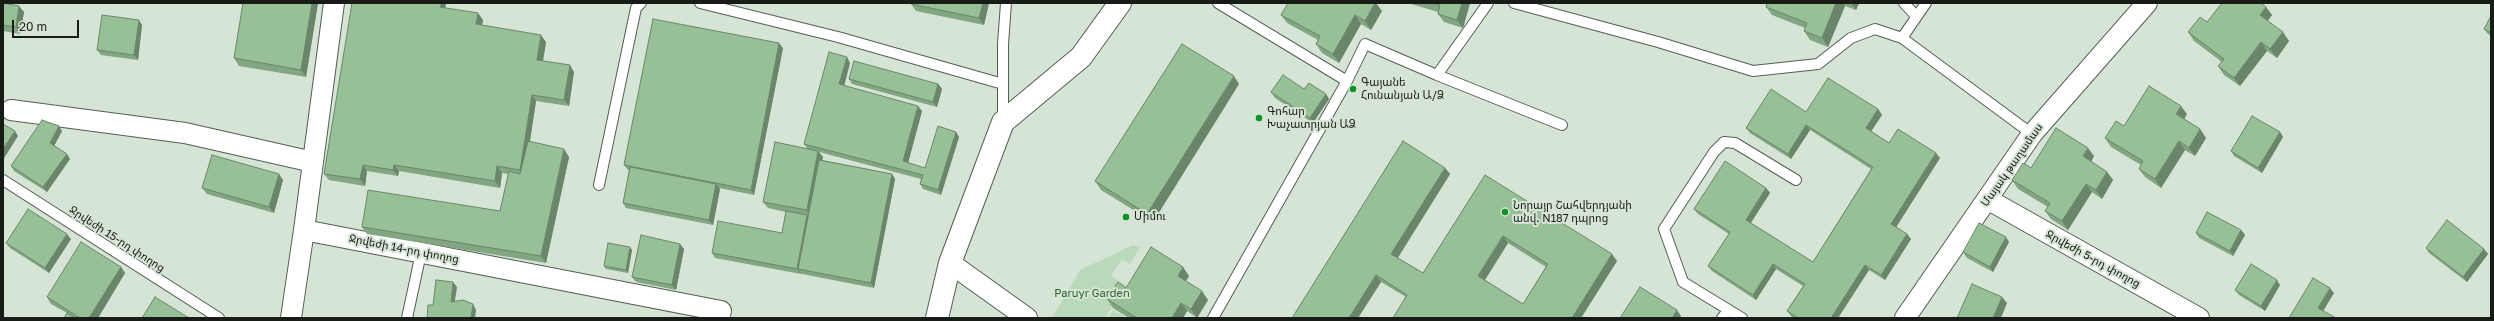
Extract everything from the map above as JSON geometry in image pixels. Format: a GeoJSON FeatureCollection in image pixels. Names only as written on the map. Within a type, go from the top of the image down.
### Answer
{"type":"FeatureCollection","features":[{"type":"Feature","properties":{"kind":"street"},"geometry":{"type":"LineString","coordinates":[[291,318],[334,3]]}},
{"type":"Feature","properties":{"kind":"street","name":"Մայակ թաղամաս"},"geometry":{"type":"LineString","coordinates":[[1905,318],[2032,134],[2147,3]]}},
{"type":"Feature","properties":{"kind":"street"},"geometry":{"type":"LineString","coordinates":[[937,318],[950,263],[1003,122],[1081,57],[1119,6]]}},
{"type":"Feature","properties":{"kind":"street"},"geometry":{"type":"LineString","coordinates":[[11,110],[185,133],[313,162]]}},
{"type":"Feature","properties":{"kind":"street","name":"Ջրվեժի 5-րդ փողոց"},"geometry":{"type":"LineString","coordinates":[[1988,199],[2199,318]]}},
{"type":"Feature","properties":{"kind":"street","name":"Ջրվեժի 14-րդ փողոց"},"geometry":{"type":"LineString","coordinates":[[304,230],[721,311],[719,318]]}},
{"type":"Feature","properties":{"kind":"street"},"geometry":{"type":"LineString","coordinates":[[950,263],[1027,318]]}},
{"type":"Feature","properties":{"kind":"lane"},"geometry":{"type":"LineString","coordinates":[[599,185],[636,8],[641,3]]}},
{"type":"Feature","properties":{"kind":"lane"},"geometry":{"type":"LineString","coordinates":[[700,3],[838,37],[1003,84]]}},
{"type":"Feature","properties":{"kind":"lane"},"geometry":{"type":"LineString","coordinates":[[1003,122],[1006,3]]}},
{"type":"Feature","properties":{"kind":"lane"},"geometry":{"type":"LineString","coordinates":[[1218,3],[1347,81]]}},
{"type":"Feature","properties":{"kind":"lane"},"geometry":{"type":"LineString","coordinates":[[1437,75],[1488,3]]}},
{"type":"Feature","properties":{"kind":"lane"},"geometry":{"type":"LineString","coordinates":[[1514,3],[1658,42],[1753,71],[1818,64],[1851,38],[1875,29],[1902,38],[2032,134]]}},
{"type":"Feature","properties":{"kind":"lane"},"geometry":{"type":"LineString","coordinates":[[1904,3],[1916,16]]}},
{"type":"Feature","properties":{"kind":"lane"},"geometry":{"type":"LineString","coordinates":[[1902,38],[1926,3]]}},
{"type":"Feature","properties":{"kind":"lane"},"geometry":{"type":"LineString","coordinates":[[1213,318],[1347,81],[1365,44],[1437,75],[1562,125]]}},
{"type":"Feature","properties":{"kind":"lane"},"geometry":{"type":"LineString","coordinates":[[1742,318],[1726,314],[1683,282],[1664,229],[1714,152],[1724,142],[1735,143],[1796,180]]}},
{"type":"Feature","properties":{"kind":"lane","name":"Ջրվեժի 15-րդ փողոց"},"geometry":{"type":"LineString","coordinates":[[3,180],[219,318]]}},
{"type":"Feature","properties":{"kind":"lane"},"geometry":{"type":"LineString","coordinates":[[406,318],[421,253]]}},
{"type":"Feature","properties":{"kind":"green space","name":"Paruyr Garden"},"geometry":{"type":"Polygon","coordinates":[[[1133,245],[1140,247],[1130,264],[1122,259],[1111,276],[1126,285],[1105,318],[1052,318],[1080,270],[1133,245]]]}},
{"type":"Feature","properties":{"kind":"green space"},"geometry":{"type":"Polygon","coordinates":[[[1113,310],[1127,318],[1108,318],[1113,310]]]}},
{"type":"Feature","properties":{"kind":"building"},"geometry":{"type":"Polygon","coordinates":[[[3,3],[19,6],[16,27],[3,25],[3,3]]]}},
{"type":"Feature","properties":{"kind":"building"},"geometry":{"type":"Polygon","coordinates":[[[243,3],[312,3],[301,70],[234,58],[243,3]]]}},
{"type":"Feature","properties":{"kind":"building"},"geometry":{"type":"Polygon","coordinates":[[[352,3],[441,3],[440,7],[478,13],[476,24],[541,35],[537,60],[570,65],[564,100],[532,95],[520,170],[497,166],[495,181],[394,165],[393,170],[363,165],[360,179],[324,174],[352,3]]]}},
{"type":"Feature","properties":{"kind":"building"},"geometry":{"type":"Polygon","coordinates":[[[983,3],[979,18],[911,4],[983,3]]]}},
{"type":"Feature","properties":{"kind":"building"},"geometry":{"type":"Polygon","coordinates":[[[1288,3],[1375,3],[1365,21],[1355,15],[1333,54],[1316,44],[1320,36],[1281,15],[1288,3]]]}},
{"type":"Feature","properties":{"kind":"building"},"geometry":{"type":"Polygon","coordinates":[[[1432,3],[1462,3],[1457,20],[1438,14],[1440,5],[1432,3]]]}},
{"type":"Feature","properties":{"kind":"building"},"geometry":{"type":"Polygon","coordinates":[[[1767,3],[1836,3],[1822,38],[1804,31],[1807,23],[1766,7],[1767,3]]]}},
{"type":"Feature","properties":{"kind":"building"},"geometry":{"type":"Polygon","coordinates":[[[2222,3],[2261,3],[2266,7],[2260,15],[2283,32],[2270,49],[2261,42],[2234,78],[2218,66],[2224,59],[2188,32],[2200,17],[2207,22],[2222,3]]]}},
{"type":"Feature","properties":{"kind":"building"},"geometry":{"type":"Polygon","coordinates":[[[102,15],[139,20],[134,55],[97,50],[102,15]]]}},
{"type":"Feature","properties":{"kind":"building"},"geometry":{"type":"Polygon","coordinates":[[[2491,16],[2491,33],[2484,29],[2491,16]]]}},
{"type":"Feature","properties":{"kind":"building"},"geometry":{"type":"Polygon","coordinates":[[[653,19],[779,43],[751,190],[624,165],[653,19]]]}},
{"type":"Feature","properties":{"kind":"building"},"geometry":{"type":"Polygon","coordinates":[[[1182,44],[1234,76],[1147,214],[1095,181],[1182,44]]]}},
{"type":"Feature","properties":{"kind":"building"},"geometry":{"type":"Polygon","coordinates":[[[829,52],[847,57],[839,84],[918,106],[903,161],[925,168],[938,126],[956,132],[938,190],[920,184],[923,175],[804,144],[829,52]]]}},
{"type":"Feature","properties":{"kind":"building"},"geometry":{"type":"Polygon","coordinates":[[[854,61],[938,84],[933,102],[849,79],[854,61]]]}},
{"type":"Feature","properties":{"kind":"building"},"geometry":{"type":"Polygon","coordinates":[[[1283,75],[1304,89],[1309,83],[1326,94],[1310,118],[1271,92],[1283,75]]]}},
{"type":"Feature","properties":{"kind":"building"},"geometry":{"type":"Polygon","coordinates":[[[1828,78],[1878,109],[1866,128],[1889,143],[1898,129],[1936,153],[1891,224],[1907,234],[1881,275],[1865,265],[1831,318],[1798,318],[1787,311],[1805,284],[1773,264],[1753,295],[1708,266],[1730,232],[1694,209],[1725,161],[1766,188],[1746,220],[1813,262],[1873,167],[1806,125],[1788,154],[1746,128],[1771,89],[1806,112],[1828,78]]]}},
{"type":"Feature","properties":{"kind":"building"},"geometry":{"type":"Polygon","coordinates":[[[2149,86],[2181,106],[2176,114],[2200,129],[2189,148],[2179,141],[2155,179],[2139,169],[2143,161],[2105,138],[2116,121],[2124,126],[2149,86]]]}},
{"type":"Feature","properties":{"kind":"building"},"geometry":{"type":"Polygon","coordinates":[[[2252,116],[2280,132],[2258,168],[2231,151],[2252,116]]]}},
{"type":"Feature","properties":{"kind":"building"},"geometry":{"type":"Polygon","coordinates":[[[42,120],[59,126],[50,143],[67,154],[43,187],[11,166],[42,120]]]}},
{"type":"Feature","properties":{"kind":"building"},"geometry":{"type":"Polygon","coordinates":[[[3,124],[15,131],[3,149],[3,124]]]}},
{"type":"Feature","properties":{"kind":"building"},"geometry":{"type":"Polygon","coordinates":[[[2056,128],[2088,148],[2083,156],[2107,172],[2096,190],[2086,184],[2062,221],[2045,211],[2050,203],[2012,180],[2023,163],[2031,168],[2056,128]]]}},
{"type":"Feature","properties":{"kind":"building"},"geometry":{"type":"Polygon","coordinates":[[[528,141],[564,149],[541,256],[362,227],[368,190],[500,211],[509,171],[520,174],[528,141]]]}},
{"type":"Feature","properties":{"kind":"building","name":"Նորայր Շահվերդյանի անվ. N187 դպրոց"},"geometry":{"type":"Polygon","coordinates":[[[1403,141],[1445,168],[1391,254],[1423,273],[1485,175],[1612,254],[1572,318],[1393,318],[1407,295],[1376,275],[1349,318],[1292,318],[1403,141]],[[1503,236],[1478,276],[1523,304],[1548,264],[1503,236]]]}},
{"type":"Feature","properties":{"kind":"building"},"geometry":{"type":"Polygon","coordinates":[[[775,142],[818,151],[807,210],[763,202],[775,142]]]}},
{"type":"Feature","properties":{"kind":"building"},"geometry":{"type":"Polygon","coordinates":[[[212,155],[279,174],[269,207],[202,188],[212,155]]]}},
{"type":"Feature","properties":{"kind":"building"},"geometry":{"type":"Polygon","coordinates":[[[819,160],[892,174],[871,283],[798,269],[819,160]]]}},
{"type":"Feature","properties":{"kind":"building"},"geometry":{"type":"Polygon","coordinates":[[[630,167],[716,184],[709,220],[623,203],[630,167]]]}},
{"type":"Feature","properties":{"kind":"building"},"geometry":{"type":"Polygon","coordinates":[[[28,209],[67,234],[45,268],[6,243],[28,209]]]}},
{"type":"Feature","properties":{"kind":"building"},"geometry":{"type":"Polygon","coordinates":[[[786,211],[807,215],[797,269],[712,253],[718,221],[782,233],[786,211]]]}},
{"type":"Feature","properties":{"kind":"building"},"geometry":{"type":"Polygon","coordinates":[[[2207,212],[2241,230],[2230,251],[2196,233],[2207,212]]]}},
{"type":"Feature","properties":{"kind":"building"},"geometry":{"type":"Polygon","coordinates":[[[2447,220],[2484,249],[2463,277],[2426,248],[2447,220]]]}},
{"type":"Feature","properties":{"kind":"building"},"geometry":{"type":"Polygon","coordinates":[[[1979,223],[2006,237],[1990,267],[1963,252],[1979,223]]]}},
{"type":"Feature","properties":{"kind":"building"},"geometry":{"type":"Polygon","coordinates":[[[641,235],[680,244],[672,285],[632,277],[641,235]]]}},
{"type":"Feature","properties":{"kind":"building"},"geometry":{"type":"Polygon","coordinates":[[[81,242],[121,267],[89,318],[80,318],[47,297],[81,242]]]}},
{"type":"Feature","properties":{"kind":"building"},"geometry":{"type":"Polygon","coordinates":[[[608,243],[630,247],[626,270],[604,266],[608,243]]]}},
{"type":"Feature","properties":{"kind":"building"},"geometry":{"type":"Polygon","coordinates":[[[1151,247],[1183,267],[1178,276],[1202,291],[1191,309],[1181,303],[1172,318],[1137,318],[1107,299],[1118,282],[1126,288],[1151,247]]]}},
{"type":"Feature","properties":{"kind":"building"},"geometry":{"type":"Polygon","coordinates":[[[2251,264],[2277,280],[2261,306],[2235,290],[2251,264]]]}},
{"type":"Feature","properties":{"kind":"building"},"geometry":{"type":"Polygon","coordinates":[[[2313,278],[2330,288],[2318,308],[2336,318],[2289,318],[2313,278]]]}},
{"type":"Feature","properties":{"kind":"building"},"geometry":{"type":"Polygon","coordinates":[[[436,280],[453,282],[451,302],[463,300],[473,304],[471,318],[427,318],[428,305],[433,305],[436,280]]]}},
{"type":"Feature","properties":{"kind":"building"},"geometry":{"type":"Polygon","coordinates":[[[1972,284],[2002,297],[1993,318],[1957,318],[1972,284]]]}},
{"type":"Feature","properties":{"kind":"building"},"geometry":{"type":"Polygon","coordinates":[[[1640,287],[1677,310],[1672,318],[1620,318],[1640,287]]]}},
{"type":"Feature","properties":{"kind":"building"},"geometry":{"type":"Polygon","coordinates":[[[155,297],[189,318],[142,318],[155,297]]]}},
{"type":"Feature","properties":{"kind":"building"},"geometry":{"type":"Polygon","coordinates":[[[67,313],[75,318],[64,318],[67,313]]]}},
{"type":"Feature","properties":{"kind":"place","name":"Գայանե Հունանյան Ա/Ձ"},"geometry":{"type":"Point","coordinates":[1353,89]}},
{"type":"Feature","properties":{"kind":"place","name":"Գոհար Խաչատրյան ԱՁ"},"geometry":{"type":"Point","coordinates":[1259,118]}},
{"type":"Feature","properties":{"kind":"place","name":"Նորայր Շահվերդյանի անվ. N187 դպրոց"},"geometry":{"type":"Point","coordinates":[1505,212]}},
{"type":"Feature","properties":{"kind":"place","name":"Միմու"},"geometry":{"type":"Point","coordinates":[1126,217]}}]}
